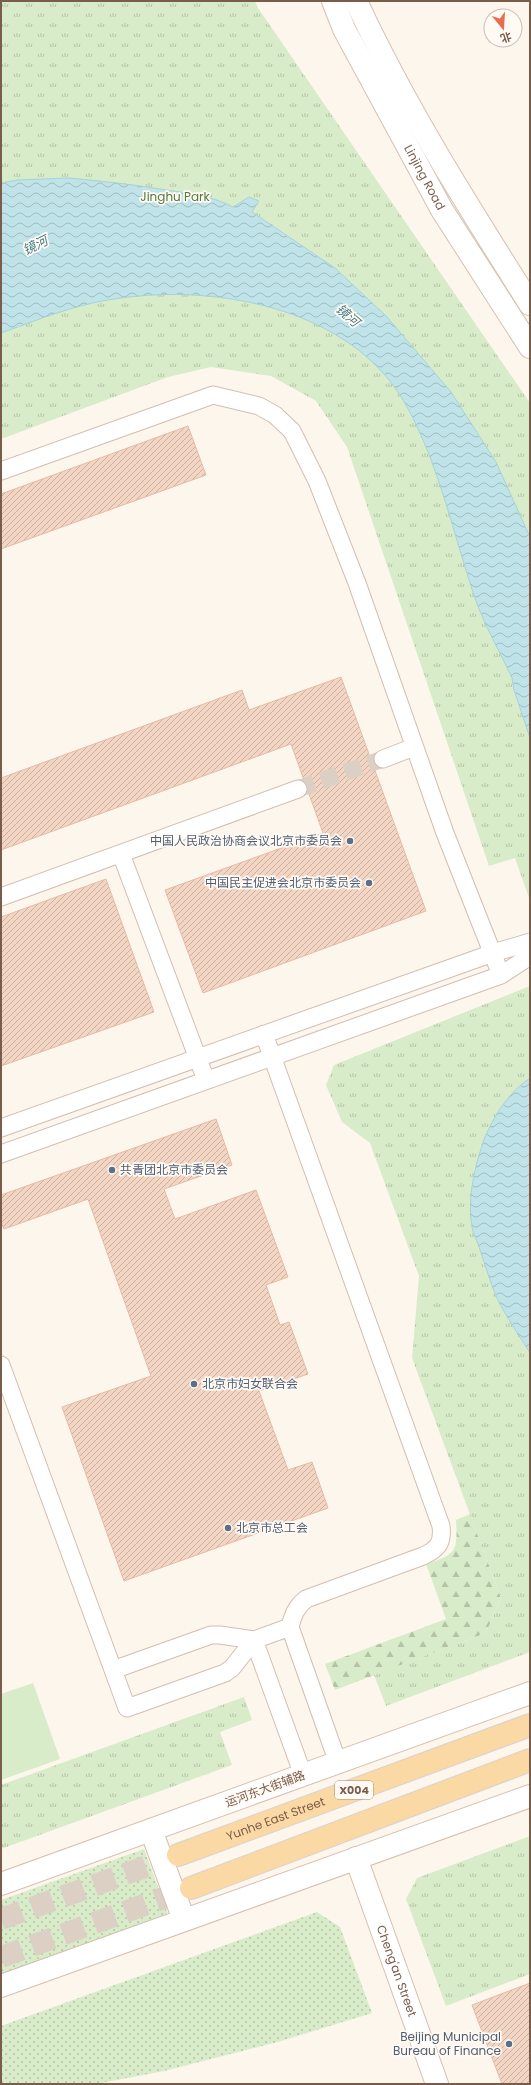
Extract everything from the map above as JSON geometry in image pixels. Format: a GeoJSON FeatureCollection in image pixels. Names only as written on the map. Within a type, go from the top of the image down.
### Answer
{"type":"FeatureCollection","features":[{"type":"Feature","properties":{"kind":"main road","name":"Yunhe East Street"},"geometry":{"type":"LineString","coordinates":[[178,1855],[530,1725]]}},
{"type":"Feature","properties":{"kind":"main road"},"geometry":{"type":"LineString","coordinates":[[191,1888],[530,1760]]}},
{"type":"Feature","properties":{"kind":"street","name":"Linjing Road"},"geometry":{"type":"LineString","coordinates":[[333,1],[344,29],[442,210],[530,347]]}},
{"type":"Feature","properties":{"kind":"street","name":"Linjing Road"},"geometry":{"type":"LineString","coordinates":[[356,1],[373,38],[423,127],[530,304]]}},
{"type":"Feature","properties":{"kind":"street"},"geometry":{"type":"LineString","coordinates":[[1,471],[213,395],[259,406],[275,415],[292,431],[317,481],[357,582],[445,833],[502,974]]}},
{"type":"Feature","properties":{"kind":"street"},"geometry":{"type":"LineString","coordinates":[[383,759],[414,747]]}},
{"type":"Feature","properties":{"kind":"street"},"geometry":{"type":"LineString","coordinates":[[1,897],[298,789]]}},
{"type":"Feature","properties":{"kind":"street"},"geometry":{"type":"LineString","coordinates":[[121,854],[206,1080]]}},
{"type":"Feature","properties":{"kind":"street"},"geometry":{"type":"LineString","coordinates":[[1,1128],[493,953],[530,942]]}},
{"type":"Feature","properties":{"kind":"street"},"geometry":{"type":"LineString","coordinates":[[1,1154],[502,974],[530,956]]}},
{"type":"Feature","properties":{"kind":"street"},"geometry":{"type":"LineString","coordinates":[[264,1034],[441,1526],[442,1536],[440,1545],[434,1551],[306,1599],[298,1605],[290,1626],[338,1763]]}},
{"type":"Feature","properties":{"kind":"street"},"geometry":{"type":"LineString","coordinates":[[1,1365],[128,1708],[225,1673],[232,1668],[254,1640]]}},
{"type":"Feature","properties":{"kind":"street"},"geometry":{"type":"LineString","coordinates":[[113,1670],[211,1635],[254,1640],[290,1626]]}},
{"type":"Feature","properties":{"kind":"street"},"geometry":{"type":"LineString","coordinates":[[254,1640],[303,1775]]}},
{"type":"Feature","properties":{"kind":"street","name":"运河东大街辅路"},"geometry":{"type":"LineString","coordinates":[[1,1884],[530,1693]]}},
{"type":"Feature","properties":{"kind":"street"},"geometry":{"type":"LineString","coordinates":[[1,1986],[530,1796]]}},
{"type":"Feature","properties":{"kind":"street"},"geometry":{"type":"LineString","coordinates":[[151,1830],[184,1920]]}},
{"type":"Feature","properties":{"kind":"street","name":"Cheng'an Street"},"geometry":{"type":"LineString","coordinates":[[356,1858],[436,2084]]}},
{"type":"Feature","properties":{"kind":"green space","name":"Jinghu Park"},"geometry":{"type":"Polygon","coordinates":[[[1,1],[255,1],[258,8],[530,403],[530,901],[515,858],[489,866],[347,447],[316,401],[271,376],[211,367],[168,377],[1,439],[1,1]]]}},
{"type":"Feature","properties":{"kind":"green space"},"geometry":{"type":"Polygon","coordinates":[[[530,986],[530,1652],[386,1706],[374,1675],[486,1633],[501,1598],[412,1358],[419,1276],[370,1143],[342,1122],[326,1085],[334,1065],[530,986]]]}},
{"type":"Feature","properties":{"kind":"green space"},"geometry":{"type":"Polygon","coordinates":[[[470,1514],[501,1598],[486,1633],[335,1690],[325,1664],[446,1619],[426,1564],[444,1557],[453,1550],[457,1531],[456,1520],[470,1514]]]}},
{"type":"Feature","properties":{"kind":"green space"},"geometry":{"type":"Polygon","coordinates":[[[33,1683],[60,1759],[1,1780],[1,1694],[33,1683]]]}},
{"type":"Feature","properties":{"kind":"green space"},"geometry":{"type":"Polygon","coordinates":[[[244,1697],[252,1720],[220,1732],[232,1765],[1,1849],[1,1785],[244,1697]]]}},
{"type":"Feature","properties":{"kind":"green space"},"geometry":{"type":"Polygon","coordinates":[[[530,1836],[530,1974],[446,2006],[406,1899],[417,1878],[530,1836]]]}},
{"type":"Feature","properties":{"kind":"green space"},"geometry":{"type":"Polygon","coordinates":[[[144,1849],[169,1917],[1,1977],[1,1900],[144,1849]]]}},
{"type":"Feature","properties":{"kind":"green space"},"geometry":{"type":"Polygon","coordinates":[[[317,1912],[340,1927],[372,2013],[281,2041],[164,2071],[96,2084],[1,2084],[1,2026],[317,1912]]]}},
{"type":"Feature","properties":{"kind":"water","name":"镜河"},"geometry":{"type":"Polygon","coordinates":[[[69,178],[188,193],[207,197],[233,207],[249,197],[259,201],[252,212],[335,268],[387,317],[451,392],[496,462],[530,537],[530,738],[514,690],[512,678],[477,604],[446,503],[418,428],[406,405],[382,371],[351,344],[314,324],[275,309],[233,299],[190,295],[148,295],[108,300],[53,314],[1,333],[1,183],[17,180],[69,178]]]}},
{"type":"Feature","properties":{"kind":"water"},"geometry":{"type":"Polygon","coordinates":[[[530,1078],[530,1353],[504,1312],[490,1280],[473,1230],[471,1216],[471,1193],[481,1148],[489,1128],[503,1104],[522,1084],[530,1078]]]}},
{"type":"Feature","properties":{"kind":"building"},"geometry":{"type":"Polygon","coordinates":[[[188,426],[206,475],[1,549],[1,494],[188,426]]]}},
{"type":"Feature","properties":{"kind":"building","name":"中国人民政治协商会议北京市委员会"},"geometry":{"type":"Polygon","coordinates":[[[341,677],[426,911],[203,993],[165,890],[323,833],[291,744],[1,850],[1,778],[242,690],[249,710],[341,677]]]}},
{"type":"Feature","properties":{"kind":"building"},"geometry":{"type":"Polygon","coordinates":[[[106,879],[154,1012],[1,1066],[1,917],[106,879]]]}},
{"type":"Feature","properties":{"kind":"building"},"geometry":{"type":"Polygon","coordinates":[[[216,1119],[232,1165],[164,1189],[175,1219],[256,1190],[288,1277],[266,1285],[280,1325],[289,1322],[308,1374],[259,1391],[288,1470],[312,1462],[328,1508],[124,1581],[62,1407],[151,1376],[88,1199],[4,1229],[1,1222],[1,1195],[216,1119]]]}},
{"type":"Feature","properties":{"kind":"building","name":"Beijing Municipal Bureau of Finance"},"geometry":{"type":"Polygon","coordinates":[[[530,1983],[530,2084],[502,2084],[472,2005],[530,1983]]]}},
{"type":"Feature","properties":{"kind":"tunnel"},"geometry":{"type":"LineString","coordinates":[[298,789],[383,759]]}},
{"type":"Feature","properties":{"kind":"tunnel"},"geometry":{"type":"LineString","coordinates":[[1,1919],[178,1855]]}},
{"type":"Feature","properties":{"kind":"tunnel"},"geometry":{"type":"LineString","coordinates":[[1,1957],[191,1888]]}},
{"type":"Feature","properties":{"kind":"place","name":"中国人民政治协商会议北京市委员会"},"geometry":{"type":"Point","coordinates":[350,841]}},
{"type":"Feature","properties":{"kind":"place","name":"中国民主促进会北京市委员会"},"geometry":{"type":"Point","coordinates":[369,883]}},
{"type":"Feature","properties":{"kind":"place","name":"共青团北京市委员会"},"geometry":{"type":"Point","coordinates":[112,1170]}},
{"type":"Feature","properties":{"kind":"place","name":"北京市妇女联合会"},"geometry":{"type":"Point","coordinates":[194,1384]}},
{"type":"Feature","properties":{"kind":"place","name":"北京市总工会"},"geometry":{"type":"Point","coordinates":[228,1528]}},
{"type":"Feature","properties":{"kind":"place","name":"Beijing Municipal Bureau of Finance"},"geometry":{"type":"Point","coordinates":[509,2044]}}]}
